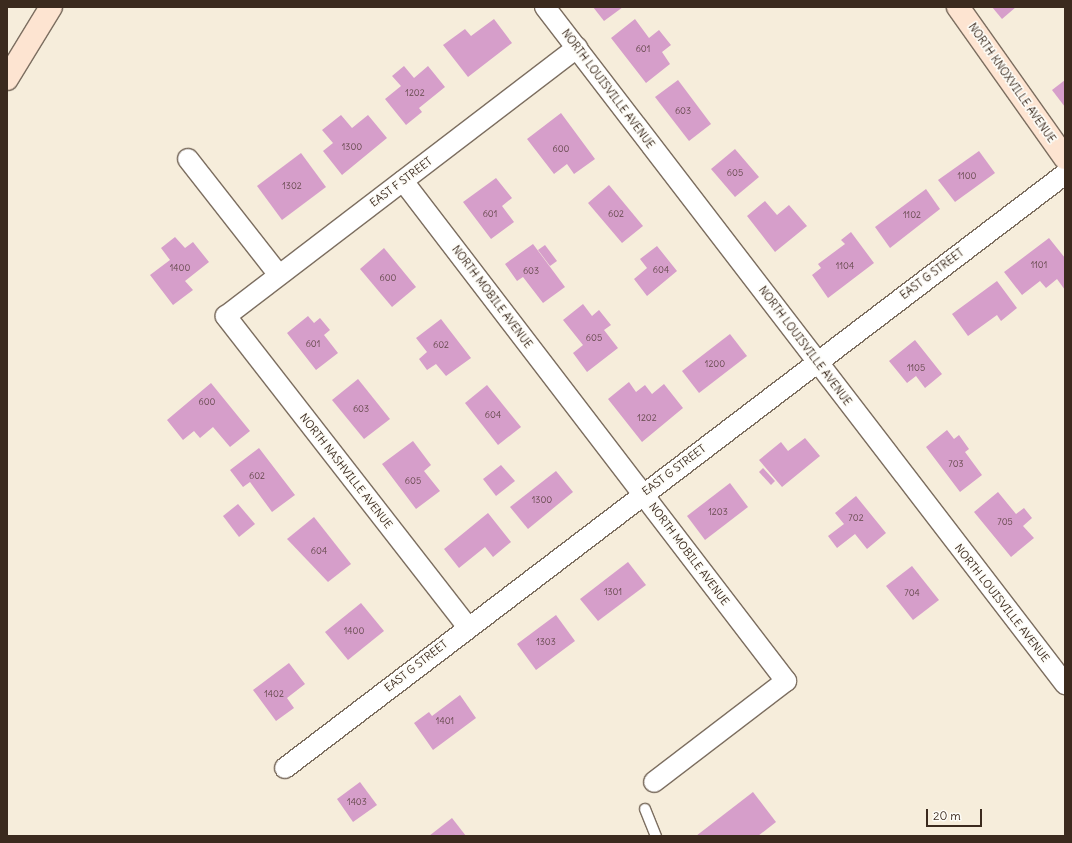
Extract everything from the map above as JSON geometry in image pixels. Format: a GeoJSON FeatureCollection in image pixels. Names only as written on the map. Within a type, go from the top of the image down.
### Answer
{"type":"FeatureCollection","features":[{"type":"Feature","properties":{"kind":"street"},"geometry":{"type":"LineString","coordinates":[[7,79],[51,7]]}},
{"type":"Feature","properties":{"kind":"street","name":"NORTH LOUISVILLE AVENUE"},"geometry":{"type":"LineString","coordinates":[[545,7],[1065,684]]}},
{"type":"Feature","properties":{"kind":"street","name":"NORTH KNOXVILLE AVENUE"},"geometry":{"type":"LineString","coordinates":[[958,7],[1065,158]]}},
{"type":"Feature","properties":{"kind":"street","name":"EAST F STREET"},"geometry":{"type":"LineString","coordinates":[[226,316],[577,48]]}},
{"type":"Feature","properties":{"kind":"street"},"geometry":{"type":"LineString","coordinates":[[188,159],[279,275]]}},
{"type":"Feature","properties":{"kind":"street","name":"EAST G STREET"},"geometry":{"type":"LineString","coordinates":[[285,768],[467,626],[1065,174]]}},
{"type":"Feature","properties":{"kind":"street","name":"NORTH MOBILE AVENUE"},"geometry":{"type":"LineString","coordinates":[[403,180],[786,681],[654,782]]}},
{"type":"Feature","properties":{"kind":"street","name":"NORTH NASHVILLE AVENUE"},"geometry":{"type":"LineString","coordinates":[[226,316],[467,626]]}},
{"type":"Feature","properties":{"kind":"lane"},"geometry":{"type":"LineString","coordinates":[[645,809],[656,836]]}},
{"type":"Feature","properties":{"kind":"building"},"geometry":{"type":"Polygon","coordinates":[[[593,7],[623,7],[604,21],[593,7]]]}},
{"type":"Feature","properties":{"kind":"building"},"geometry":{"type":"Polygon","coordinates":[[[992,7],[1016,7],[1002,19],[992,7]]]}},
{"type":"Feature","properties":{"kind":"building"},"geometry":{"type":"Polygon","coordinates":[[[494,19],[512,43],[468,77],[443,45],[465,29],[471,36],[494,19]]]}},
{"type":"Feature","properties":{"kind":"building"},"geometry":{"type":"Polygon","coordinates":[[[635,19],[649,38],[659,30],[671,45],[662,52],[670,64],[646,83],[611,38],[635,19]]]}},
{"type":"Feature","properties":{"kind":"building"},"geometry":{"type":"Polygon","coordinates":[[[404,66],[414,78],[428,66],[445,87],[419,108],[422,112],[406,125],[385,99],[401,86],[392,76],[404,66]]]}},
{"type":"Feature","properties":{"kind":"building"},"geometry":{"type":"Polygon","coordinates":[[[678,80],[711,124],[689,141],[655,97],[678,80]]]}},
{"type":"Feature","properties":{"kind":"building"},"geometry":{"type":"Polygon","coordinates":[[[1065,80],[1065,107],[1052,90],[1065,80]]]}},
{"type":"Feature","properties":{"kind":"building"},"geometry":{"type":"Polygon","coordinates":[[[561,113],[595,159],[574,174],[567,164],[554,174],[527,139],[561,113]]]}},
{"type":"Feature","properties":{"kind":"building"},"geometry":{"type":"Polygon","coordinates":[[[341,115],[352,128],[368,115],[387,138],[342,175],[323,151],[333,143],[322,130],[341,115]]]}},
{"type":"Feature","properties":{"kind":"building"},"geometry":{"type":"Polygon","coordinates":[[[735,149],[759,177],[735,197],[711,169],[735,149]]]}},
{"type":"Feature","properties":{"kind":"building"},"geometry":{"type":"Polygon","coordinates":[[[979,151],[995,173],[955,202],[938,180],[979,151]]]}},
{"type":"Feature","properties":{"kind":"building"},"geometry":{"type":"Polygon","coordinates":[[[301,153],[326,187],[282,220],[257,186],[301,153]]]}},
{"type":"Feature","properties":{"kind":"building"},"geometry":{"type":"Polygon","coordinates":[[[496,178],[512,198],[502,206],[514,222],[491,239],[463,202],[496,178]]]}},
{"type":"Feature","properties":{"kind":"building"},"geometry":{"type":"Polygon","coordinates":[[[609,185],[643,226],[622,243],[588,203],[609,185]]]}},
{"type":"Feature","properties":{"kind":"building"},"geometry":{"type":"Polygon","coordinates":[[[926,189],[940,209],[890,248],[875,227],[926,189]]]}},
{"type":"Feature","properties":{"kind":"building"},"geometry":{"type":"Polygon","coordinates":[[[765,201],[777,215],[789,205],[807,226],[775,252],[747,216],[765,201]]]}},
{"type":"Feature","properties":{"kind":"building"},"geometry":{"type":"Polygon","coordinates":[[[851,232],[874,263],[828,298],[812,275],[821,268],[818,264],[845,244],[841,240],[851,232]]]}},
{"type":"Feature","properties":{"kind":"building"},"geometry":{"type":"Polygon","coordinates":[[[175,237],[185,248],[193,242],[209,262],[185,281],[193,290],[173,305],[150,275],[170,260],[161,248],[175,237]]]}},
{"type":"Feature","properties":{"kind":"building"},"geometry":{"type":"Polygon","coordinates":[[[1049,238],[1065,258],[1065,290],[1057,279],[1046,288],[1040,281],[1022,295],[1004,272],[1049,238]]]}},
{"type":"Feature","properties":{"kind":"building"},"geometry":{"type":"Polygon","coordinates":[[[533,244],[565,287],[543,303],[523,277],[517,281],[505,264],[533,244]]]}},
{"type":"Feature","properties":{"kind":"building"},"geometry":{"type":"Polygon","coordinates":[[[545,245],[557,261],[550,266],[538,250],[545,245]]]}},
{"type":"Feature","properties":{"kind":"building"},"geometry":{"type":"Polygon","coordinates":[[[657,246],[677,271],[647,296],[634,279],[647,268],[640,259],[657,246]]]}},
{"type":"Feature","properties":{"kind":"building"},"geometry":{"type":"Polygon","coordinates":[[[384,248],[416,287],[392,307],[360,269],[384,248]]]}},
{"type":"Feature","properties":{"kind":"building"},"geometry":{"type":"Polygon","coordinates":[[[997,281],[1017,308],[1001,321],[997,315],[968,336],[952,314],[997,281]]]}},
{"type":"Feature","properties":{"kind":"building"},"geometry":{"type":"Polygon","coordinates":[[[583,304],[592,316],[599,310],[611,325],[604,330],[618,348],[587,372],[573,353],[583,345],[563,320],[583,304]]]}},
{"type":"Feature","properties":{"kind":"building"},"geometry":{"type":"Polygon","coordinates":[[[308,316],[314,323],[320,318],[330,330],[324,335],[338,353],[316,370],[287,333],[308,316]]]}},
{"type":"Feature","properties":{"kind":"building"},"geometry":{"type":"Polygon","coordinates":[[[441,319],[471,358],[446,376],[436,364],[427,370],[419,359],[427,352],[416,338],[441,319]]]}},
{"type":"Feature","properties":{"kind":"building"},"geometry":{"type":"Polygon","coordinates":[[[730,334],[747,356],[699,393],[682,371],[730,334]]]}},
{"type":"Feature","properties":{"kind":"building"},"geometry":{"type":"Polygon","coordinates":[[[915,340],[942,374],[925,388],[916,376],[907,383],[889,361],[915,340]]]}},
{"type":"Feature","properties":{"kind":"building"},"geometry":{"type":"Polygon","coordinates":[[[358,379],[390,419],[364,439],[332,400],[358,379]]]}},
{"type":"Feature","properties":{"kind":"building"},"geometry":{"type":"Polygon","coordinates":[[[629,382],[636,392],[645,385],[652,394],[664,384],[683,408],[642,442],[608,399],[629,382]]]}},
{"type":"Feature","properties":{"kind":"building"},"geometry":{"type":"Polygon","coordinates":[[[211,383],[250,431],[230,447],[213,427],[200,438],[194,431],[183,440],[167,420],[211,383]]]}},
{"type":"Feature","properties":{"kind":"building"},"geometry":{"type":"Polygon","coordinates":[[[487,385],[521,427],[498,445],[465,403],[487,385]]]}},
{"type":"Feature","properties":{"kind":"building"},"geometry":{"type":"Polygon","coordinates":[[[947,430],[954,439],[959,435],[969,449],[965,452],[982,475],[960,492],[926,447],[947,430]]]}},
{"type":"Feature","properties":{"kind":"building"},"geometry":{"type":"Polygon","coordinates":[[[805,438],[820,456],[782,487],[759,460],[781,442],[788,451],[805,438]]]}},
{"type":"Feature","properties":{"kind":"building"},"geometry":{"type":"Polygon","coordinates":[[[413,441],[431,465],[424,471],[440,491],[416,509],[382,464],[413,441]]]}},
{"type":"Feature","properties":{"kind":"building"},"geometry":{"type":"Polygon","coordinates":[[[259,448],[295,495],[272,512],[250,482],[243,487],[230,470],[259,448]]]}},
{"type":"Feature","properties":{"kind":"building"},"geometry":{"type":"Polygon","coordinates":[[[501,465],[515,481],[496,496],[483,479],[501,465]]]}},
{"type":"Feature","properties":{"kind":"building"},"geometry":{"type":"Polygon","coordinates":[[[763,468],[775,481],[771,485],[759,472],[763,468]]]}},
{"type":"Feature","properties":{"kind":"building"},"geometry":{"type":"Polygon","coordinates":[[[556,471],[573,492],[528,529],[510,507],[556,471]]]}},
{"type":"Feature","properties":{"kind":"building"},"geometry":{"type":"Polygon","coordinates":[[[730,483],[748,507],[705,540],[687,516],[730,483]]]}},
{"type":"Feature","properties":{"kind":"building"},"geometry":{"type":"Polygon","coordinates":[[[998,492],[1016,514],[1024,508],[1032,518],[1023,526],[1034,538],[1011,557],[974,512],[998,492]]]}},
{"type":"Feature","properties":{"kind":"building"},"geometry":{"type":"Polygon","coordinates":[[[856,496],[886,533],[867,549],[855,534],[837,548],[828,536],[844,524],[835,513],[856,496]]]}},
{"type":"Feature","properties":{"kind":"building"},"geometry":{"type":"Polygon","coordinates":[[[238,504],[255,524],[239,537],[223,516],[238,504]]]}},
{"type":"Feature","properties":{"kind":"building"},"geometry":{"type":"Polygon","coordinates":[[[488,513],[511,542],[493,557],[485,547],[459,568],[444,549],[488,513]]]}},
{"type":"Feature","properties":{"kind":"building"},"geometry":{"type":"Polygon","coordinates":[[[314,517],[351,564],[328,582],[287,539],[314,517]]]}},
{"type":"Feature","properties":{"kind":"building"},"geometry":{"type":"Polygon","coordinates":[[[628,562],[646,585],[598,621],[580,599],[628,562]]]}},
{"type":"Feature","properties":{"kind":"building"},"geometry":{"type":"Polygon","coordinates":[[[912,566],[939,600],[913,620],[886,586],[912,566]]]}},
{"type":"Feature","properties":{"kind":"building"},"geometry":{"type":"Polygon","coordinates":[[[361,603],[384,631],[348,660],[325,632],[361,603]]]}},
{"type":"Feature","properties":{"kind":"building"},"geometry":{"type":"Polygon","coordinates":[[[556,615],[575,641],[536,670],[517,644],[556,615]]]}},
{"type":"Feature","properties":{"kind":"building"},"geometry":{"type":"Polygon","coordinates":[[[289,663],[305,684],[287,698],[294,708],[276,721],[253,690],[289,663]]]}},
{"type":"Feature","properties":{"kind":"building"},"geometry":{"type":"Polygon","coordinates":[[[460,695],[476,718],[433,750],[414,723],[429,712],[432,716],[460,695]]]}},
{"type":"Feature","properties":{"kind":"building"},"geometry":{"type":"Polygon","coordinates":[[[360,782],[377,805],[353,822],[337,799],[360,782]]]}},
{"type":"Feature","properties":{"kind":"building"},"geometry":{"type":"Polygon","coordinates":[[[753,792],[776,822],[758,836],[696,836],[753,792]]]}},
{"type":"Feature","properties":{"kind":"building"},"geometry":{"type":"Polygon","coordinates":[[[452,818],[466,836],[429,836],[452,818]]]}}]}
